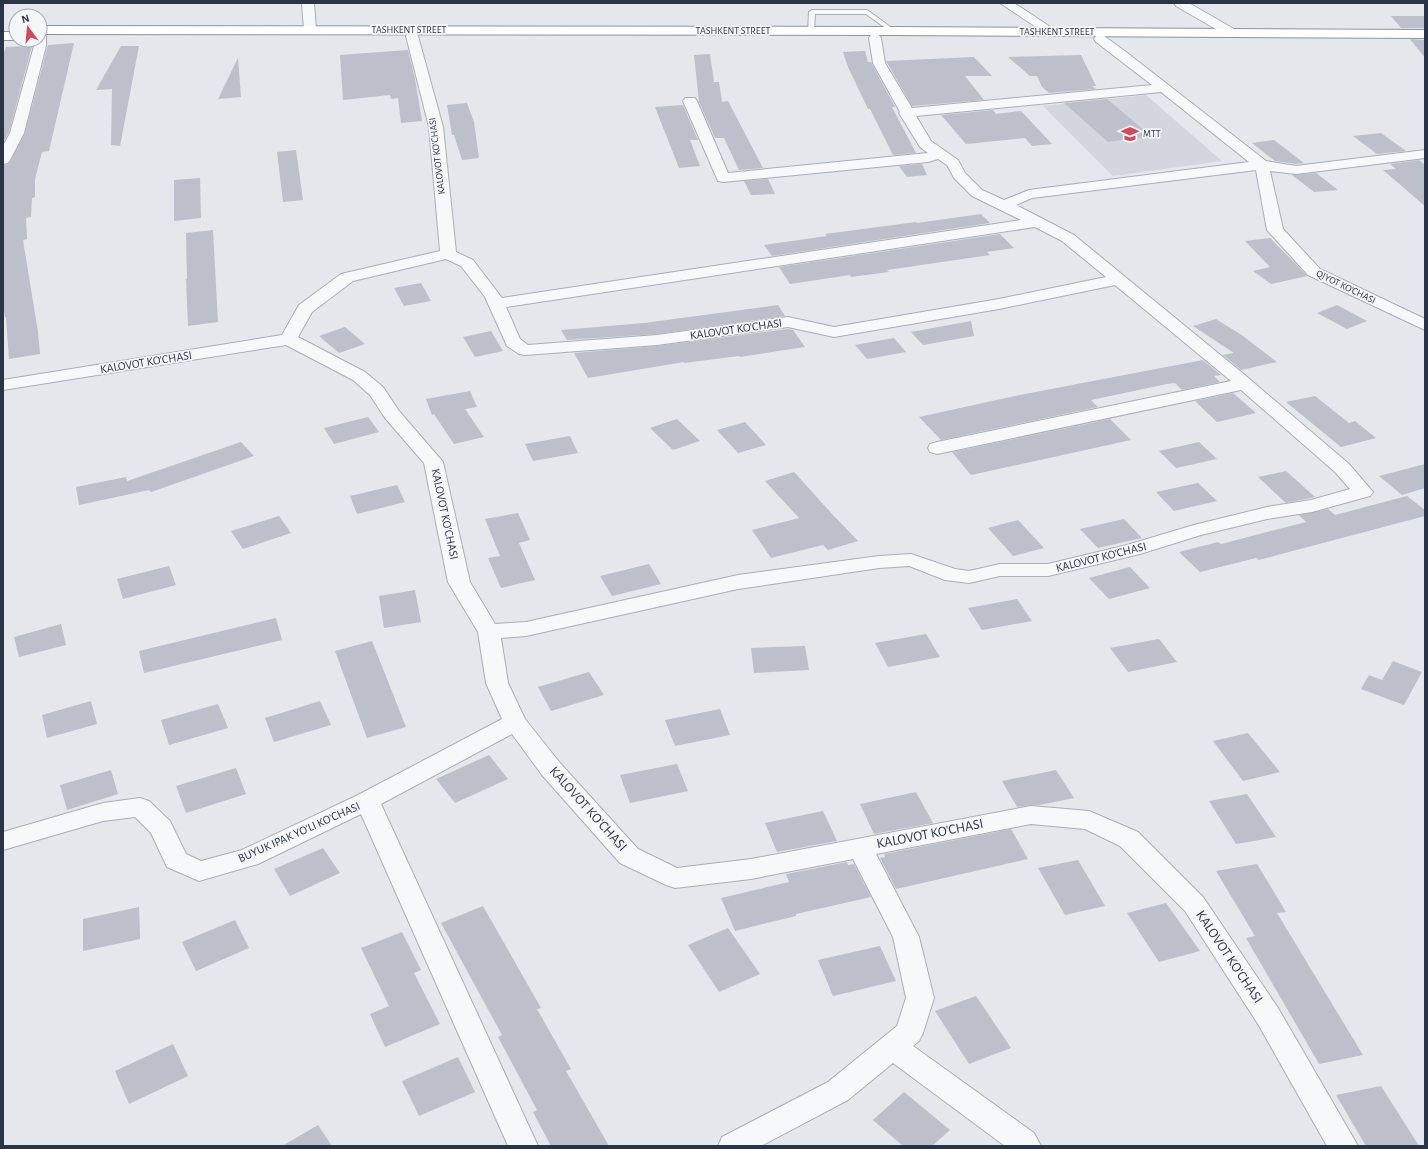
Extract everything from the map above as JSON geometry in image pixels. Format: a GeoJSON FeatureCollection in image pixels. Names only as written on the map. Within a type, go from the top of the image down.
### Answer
{"type":"FeatureCollection","features":[{"type":"Feature","properties":{"kind":"highway","name":"TASHKENT STREET"},"geometry":{"type":"LineString","coordinates":[[48,30],[893,31],[1425,34]]}},
{"type":"Feature","properties":{"kind":"highway","name":"TASHKENT STREET"},"geometry":{"type":"LineString","coordinates":[[48,36],[412,36],[1425,41]]}},
{"type":"Feature","properties":{"kind":"street"},"geometry":{"type":"LineString","coordinates":[[308,3],[310,30]]}},
{"type":"Feature","properties":{"kind":"street"},"geometry":{"type":"LineString","coordinates":[[1006,3],[1052,32]]}},
{"type":"Feature","properties":{"kind":"street"},"geometry":{"type":"LineString","coordinates":[[1180,3],[1230,32]]}},
{"type":"Feature","properties":{"kind":"street","name":"KALOVOT KO'CHASI"},"geometry":{"type":"LineString","coordinates":[[412,36],[436,127],[448,254],[467,263],[493,296],[513,342],[525,350],[657,340],[788,322],[834,332],[999,304],[1118,280]]}},
{"type":"Feature","properties":{"kind":"street","name":"KALOVOT KO'CHASI"},"geometry":{"type":"LineString","coordinates":[[489,632],[526,629],[738,582],[879,562],[911,560],[952,575],[969,577],[1000,570],[1048,570],[1133,550],[1194,531],[1267,513],[1312,506],[1363,492],[1342,468],[1244,384],[1068,238],[1004,205],[977,193],[959,175],[952,163],[940,153],[925,144],[878,63],[875,38]]}},
{"type":"Feature","properties":{"kind":"street"},"geometry":{"type":"LineString","coordinates":[[1100,39],[1262,165]]}},
{"type":"Feature","properties":{"kind":"street"},"geometry":{"type":"LineString","coordinates":[[3,160],[16,133],[39,48]]}},
{"type":"Feature","properties":{"kind":"street"},"geometry":{"type":"LineString","coordinates":[[906,113],[1162,88]]}},
{"type":"Feature","properties":{"kind":"street"},"geometry":{"type":"LineString","coordinates":[[690,102],[723,178],[928,158],[940,153]]}},
{"type":"Feature","properties":{"kind":"street"},"geometry":{"type":"LineString","coordinates":[[1004,205],[1029,194],[1262,165],[1296,170],[1425,154]]}},
{"type":"Feature","properties":{"kind":"street","name":"QIYOT KO'CHASI"},"geometry":{"type":"LineString","coordinates":[[1262,165],[1275,230],[1314,272],[1425,325]]}},
{"type":"Feature","properties":{"kind":"street"},"geometry":{"type":"LineString","coordinates":[[496,304],[1038,222]]}},
{"type":"Feature","properties":{"kind":"street"},"geometry":{"type":"LineString","coordinates":[[288,339],[305,309],[347,277],[448,254]]}},
{"type":"Feature","properties":{"kind":"street","name":"KALOVOT KO'CHASI"},"geometry":{"type":"LineString","coordinates":[[3,385],[288,339],[360,376],[377,391],[392,414],[433,462],[459,582],[489,632],[496,683],[515,722],[551,769],[629,856],[675,878],[751,869],[1031,815],[1089,820],[1128,839],[1194,904],[1268,1016],[1343,1146]]}},
{"type":"Feature","properties":{"kind":"street"},"geometry":{"type":"LineString","coordinates":[[938,448],[1244,384]]}},
{"type":"Feature","properties":{"kind":"street","name":"BUYUK IPAK YO'LI KO'CHASI"},"geometry":{"type":"LineString","coordinates":[[3,841],[103,812],[140,807],[161,828],[176,860],[199,871],[249,857],[367,801],[515,722]]}},
{"type":"Feature","properties":{"kind":"street"},"geometry":{"type":"LineString","coordinates":[[367,801],[523,1146]]}},
{"type":"Feature","properties":{"kind":"street"},"geometry":{"type":"LineString","coordinates":[[733,1146],[838,1091],[910,1033],[920,998],[906,937],[860,847]]}},
{"type":"Feature","properties":{"kind":"street"},"geometry":{"type":"LineString","coordinates":[[892,1047],[1023,1142],[1026,1146]]}},
{"type":"Feature","properties":{"kind":"lane"},"geometry":{"type":"LineString","coordinates":[[811,32],[812,12],[867,12],[893,31]]}},
{"type":"Feature","properties":{"kind":"shaded area","name":"MTT"},"geometry":{"type":"Polygon","coordinates":[[[1146,95],[1222,161],[1113,176],[1043,106],[1146,95]]]}},
{"type":"Feature","properties":{"kind":"building"},"geometry":{"type":"Polygon","coordinates":[[[1391,16],[1425,16],[1425,28],[1401,28],[1391,16]]]}},
{"type":"Feature","properties":{"kind":"building"},"geometry":{"type":"Polygon","coordinates":[[[1410,39],[1425,40],[1425,58],[1410,39]]]}},
{"type":"Feature","properties":{"kind":"building"},"geometry":{"type":"Polygon","coordinates":[[[74,43],[49,151],[42,152],[35,179],[35,197],[32,198],[31,217],[26,218],[27,239],[23,240],[38,332],[40,354],[9,359],[6,317],[3,307],[3,165],[9,164],[25,133],[48,45],[74,43]]]}},
{"type":"Feature","properties":{"kind":"building"},"geometry":{"type":"Polygon","coordinates":[[[121,46],[139,46],[120,146],[111,145],[112,89],[96,90],[121,46]]]}},
{"type":"Feature","properties":{"kind":"building"},"geometry":{"type":"Polygon","coordinates":[[[6,47],[31,48],[9,132],[3,143],[3,56],[6,47]]]}},
{"type":"Feature","properties":{"kind":"building"},"geometry":{"type":"Polygon","coordinates":[[[408,50],[415,79],[422,121],[401,123],[398,98],[391,99],[390,95],[343,100],[340,55],[408,50]]]}},
{"type":"Feature","properties":{"kind":"building"},"geometry":{"type":"Polygon","coordinates":[[[865,51],[868,62],[871,62],[895,107],[892,107],[916,153],[893,155],[870,109],[868,109],[848,67],[843,52],[865,51]]]}},
{"type":"Feature","properties":{"kind":"building"},"geometry":{"type":"Polygon","coordinates":[[[710,54],[714,82],[719,82],[722,102],[728,101],[763,168],[739,170],[724,138],[715,138],[699,102],[694,55],[710,54]]]}},
{"type":"Feature","properties":{"kind":"building"},"geometry":{"type":"Polygon","coordinates":[[[1081,55],[1096,86],[1092,86],[1096,89],[1049,93],[1042,87],[1037,76],[1030,76],[1008,57],[1081,55]]]}},
{"type":"Feature","properties":{"kind":"building"},"geometry":{"type":"Polygon","coordinates":[[[974,57],[992,76],[965,76],[984,100],[912,106],[886,61],[974,57]]]}},
{"type":"Feature","properties":{"kind":"building"},"geometry":{"type":"Polygon","coordinates":[[[238,58],[241,97],[218,99],[238,58]]]}},
{"type":"Feature","properties":{"kind":"building"},"geometry":{"type":"Polygon","coordinates":[[[1107,99],[1151,136],[1108,142],[1064,103],[1107,99]]]}},
{"type":"Feature","properties":{"kind":"building"},"geometry":{"type":"Polygon","coordinates":[[[467,103],[474,122],[479,158],[462,160],[454,135],[452,135],[447,105],[467,103]]]}},
{"type":"Feature","properties":{"kind":"building"},"geometry":{"type":"Polygon","coordinates":[[[683,105],[698,140],[690,140],[700,166],[679,168],[655,107],[683,105]]]}},
{"type":"Feature","properties":{"kind":"building"},"geometry":{"type":"Polygon","coordinates":[[[993,110],[996,114],[1021,111],[1052,144],[1032,146],[1025,138],[966,144],[941,115],[993,110]]]}},
{"type":"Feature","properties":{"kind":"building"},"geometry":{"type":"Polygon","coordinates":[[[1381,133],[1406,151],[1377,154],[1353,136],[1381,133]]]}},
{"type":"Feature","properties":{"kind":"building"},"geometry":{"type":"Polygon","coordinates":[[[1274,140],[1304,163],[1296,164],[1275,161],[1252,143],[1274,140]]]}},
{"type":"Feature","properties":{"kind":"building"},"geometry":{"type":"Polygon","coordinates":[[[296,150],[303,200],[283,202],[277,152],[296,150]]]}},
{"type":"Feature","properties":{"kind":"building"},"geometry":{"type":"Polygon","coordinates":[[[1419,160],[1425,165],[1425,206],[1383,170],[1396,169],[1390,164],[1419,160]]]}},
{"type":"Feature","properties":{"kind":"building"},"geometry":{"type":"Polygon","coordinates":[[[922,164],[927,175],[907,177],[899,166],[922,164]]]}},
{"type":"Feature","properties":{"kind":"building"},"geometry":{"type":"Polygon","coordinates":[[[1316,173],[1338,190],[1314,192],[1292,175],[1316,173]]]}},
{"type":"Feature","properties":{"kind":"building"},"geometry":{"type":"Polygon","coordinates":[[[200,178],[201,218],[174,221],[174,180],[200,178]]]}},
{"type":"Feature","properties":{"kind":"building"},"geometry":{"type":"Polygon","coordinates":[[[768,179],[775,194],[751,195],[744,181],[768,179]]]}},
{"type":"Feature","properties":{"kind":"building"},"geometry":{"type":"Polygon","coordinates":[[[981,214],[990,223],[772,256],[764,245],[827,236],[825,234],[981,214]]]}},
{"type":"Feature","properties":{"kind":"building"},"geometry":{"type":"Polygon","coordinates":[[[213,230],[218,322],[188,326],[186,233],[213,230]]]}},
{"type":"Feature","properties":{"kind":"building"},"geometry":{"type":"Polygon","coordinates":[[[1000,234],[1014,248],[987,252],[990,255],[887,270],[889,272],[851,277],[850,275],[790,284],[779,267],[1000,234]]]}},
{"type":"Feature","properties":{"kind":"building"},"geometry":{"type":"Polygon","coordinates":[[[1270,238],[1307,276],[1271,284],[1253,271],[1270,267],[1245,241],[1270,238]]]}},
{"type":"Feature","properties":{"kind":"building"},"geometry":{"type":"Polygon","coordinates":[[[421,283],[431,301],[404,306],[394,288],[421,283]]]}},
{"type":"Feature","properties":{"kind":"building"},"geometry":{"type":"Polygon","coordinates":[[[778,305],[785,316],[657,334],[567,340],[561,330],[644,323],[778,305]]]}},
{"type":"Feature","properties":{"kind":"building"},"geometry":{"type":"Polygon","coordinates":[[[1337,305],[1367,321],[1347,329],[1317,313],[1337,305]]]}},
{"type":"Feature","properties":{"kind":"building"},"geometry":{"type":"Polygon","coordinates":[[[1216,319],[1243,336],[1277,362],[1241,370],[1223,355],[1234,353],[1193,326],[1216,319]]]}},
{"type":"Feature","properties":{"kind":"building"},"geometry":{"type":"Polygon","coordinates":[[[971,321],[974,336],[923,345],[911,332],[971,321]]]}},
{"type":"Feature","properties":{"kind":"building"},"geometry":{"type":"Polygon","coordinates":[[[345,327],[365,344],[339,353],[319,336],[345,327]]]}},
{"type":"Feature","properties":{"kind":"building"},"geometry":{"type":"Polygon","coordinates":[[[788,329],[793,330],[805,347],[740,357],[684,362],[588,378],[574,353],[657,346],[788,329]]]}},
{"type":"Feature","properties":{"kind":"building"},"geometry":{"type":"Polygon","coordinates":[[[491,331],[503,351],[475,357],[463,337],[491,331]]]}},
{"type":"Feature","properties":{"kind":"building"},"geometry":{"type":"Polygon","coordinates":[[[894,338],[906,352],[867,359],[855,345],[894,338]]]}},
{"type":"Feature","properties":{"kind":"building"},"geometry":{"type":"Polygon","coordinates":[[[1203,360],[1221,375],[1214,376],[1220,382],[1182,390],[1175,383],[1167,384],[1091,400],[1098,407],[941,440],[919,417],[1015,396],[1203,360]]]}},
{"type":"Feature","properties":{"kind":"building"},"geometry":{"type":"Polygon","coordinates":[[[470,391],[477,407],[465,409],[484,437],[454,444],[434,414],[432,415],[426,399],[470,391]]]}},
{"type":"Feature","properties":{"kind":"building"},"geometry":{"type":"Polygon","coordinates":[[[1233,393],[1256,413],[1217,422],[1195,401],[1233,393]]]}},
{"type":"Feature","properties":{"kind":"building"},"geometry":{"type":"Polygon","coordinates":[[[1315,396],[1349,423],[1355,421],[1376,438],[1341,447],[1286,402],[1315,396]]]}},
{"type":"Feature","properties":{"kind":"building"},"geometry":{"type":"Polygon","coordinates":[[[368,417],[379,432],[334,444],[324,428],[368,417]]]}},
{"type":"Feature","properties":{"kind":"building"},"geometry":{"type":"Polygon","coordinates":[[[677,419],[700,441],[673,450],[650,428],[677,419]]]}},
{"type":"Feature","properties":{"kind":"building"},"geometry":{"type":"Polygon","coordinates":[[[1110,419],[1131,440],[971,475],[952,452],[1110,419]]]}},
{"type":"Feature","properties":{"kind":"building"},"geometry":{"type":"Polygon","coordinates":[[[745,422],[766,445],[738,453],[717,430],[745,422]]]}},
{"type":"Feature","properties":{"kind":"building"},"geometry":{"type":"Polygon","coordinates":[[[570,436],[578,453],[533,461],[525,444],[570,436]]]}},
{"type":"Feature","properties":{"kind":"building"},"geometry":{"type":"Polygon","coordinates":[[[241,442],[254,456],[151,492],[149,490],[79,505],[76,487],[126,477],[127,481],[241,442]]]}},
{"type":"Feature","properties":{"kind":"building"},"geometry":{"type":"Polygon","coordinates":[[[1199,442],[1217,459],[1176,468],[1159,451],[1199,442]]]}},
{"type":"Feature","properties":{"kind":"building"},"geometry":{"type":"Polygon","coordinates":[[[1425,464],[1425,488],[1402,495],[1379,476],[1425,464]]]}},
{"type":"Feature","properties":{"kind":"building"},"geometry":{"type":"Polygon","coordinates":[[[1286,471],[1315,497],[1286,503],[1258,477],[1286,471]]]}},
{"type":"Feature","properties":{"kind":"building"},"geometry":{"type":"Polygon","coordinates":[[[794,472],[858,541],[828,550],[823,545],[771,558],[752,530],[799,518],[765,481],[794,472]]]}},
{"type":"Feature","properties":{"kind":"building"},"geometry":{"type":"Polygon","coordinates":[[[1198,483],[1217,501],[1174,511],[1156,492],[1198,483]]]}},
{"type":"Feature","properties":{"kind":"building"},"geometry":{"type":"Polygon","coordinates":[[[397,485],[405,502],[357,514],[350,496],[397,485]]]}},
{"type":"Feature","properties":{"kind":"building"},"geometry":{"type":"Polygon","coordinates":[[[1407,496],[1425,510],[1425,516],[1259,560],[1256,558],[1200,572],[1179,552],[1218,542],[1221,544],[1306,522],[1299,515],[1328,509],[1335,515],[1407,496]]]}},
{"type":"Feature","properties":{"kind":"building"},"geometry":{"type":"Polygon","coordinates":[[[518,513],[530,540],[519,543],[535,580],[501,588],[488,558],[500,556],[485,519],[518,513]]]}},
{"type":"Feature","properties":{"kind":"building"},"geometry":{"type":"Polygon","coordinates":[[[279,516],[291,533],[243,549],[231,531],[279,516]]]}},
{"type":"Feature","properties":{"kind":"building"},"geometry":{"type":"Polygon","coordinates":[[[1124,519],[1142,538],[1098,548],[1080,529],[1124,519]]]}},
{"type":"Feature","properties":{"kind":"building"},"geometry":{"type":"Polygon","coordinates":[[[1018,520],[1044,548],[1013,556],[988,528],[1018,520]]]}},
{"type":"Feature","properties":{"kind":"building"},"geometry":{"type":"Polygon","coordinates":[[[649,564],[661,584],[612,596],[600,576],[649,564]]]}},
{"type":"Feature","properties":{"kind":"building"},"geometry":{"type":"Polygon","coordinates":[[[169,566],[176,585],[123,599],[117,579],[169,566]]]}},
{"type":"Feature","properties":{"kind":"building"},"geometry":{"type":"Polygon","coordinates":[[[1130,567],[1150,588],[1109,599],[1089,578],[1130,567]]]}},
{"type":"Feature","properties":{"kind":"building"},"geometry":{"type":"Polygon","coordinates":[[[415,590],[421,622],[384,628],[379,596],[415,590]]]}},
{"type":"Feature","properties":{"kind":"building"},"geometry":{"type":"Polygon","coordinates":[[[1017,599],[1032,621],[982,630],[968,608],[1017,599]]]}},
{"type":"Feature","properties":{"kind":"building"},"geometry":{"type":"Polygon","coordinates":[[[276,618],[282,640],[144,673],[139,651],[276,618]]]}},
{"type":"Feature","properties":{"kind":"building"},"geometry":{"type":"Polygon","coordinates":[[[61,624],[66,645],[19,657],[14,637],[61,624]]]}},
{"type":"Feature","properties":{"kind":"building"},"geometry":{"type":"Polygon","coordinates":[[[926,634],[940,657],[888,667],[875,643],[926,634]]]}},
{"type":"Feature","properties":{"kind":"building"},"geometry":{"type":"Polygon","coordinates":[[[1159,639],[1177,662],[1128,672],[1110,648],[1159,639]]]}},
{"type":"Feature","properties":{"kind":"building"},"geometry":{"type":"Polygon","coordinates":[[[372,641],[406,727],[367,738],[335,651],[372,641]]]}},
{"type":"Feature","properties":{"kind":"building"},"geometry":{"type":"Polygon","coordinates":[[[805,646],[809,670],[754,673],[751,648],[805,646]]]}},
{"type":"Feature","properties":{"kind":"building"},"geometry":{"type":"Polygon","coordinates":[[[1393,661],[1422,672],[1404,705],[1361,689],[1369,675],[1382,680],[1393,661]]]}},
{"type":"Feature","properties":{"kind":"building"},"geometry":{"type":"Polygon","coordinates":[[[589,672],[604,695],[551,711],[538,687],[589,672]]]}},
{"type":"Feature","properties":{"kind":"building"},"geometry":{"type":"Polygon","coordinates":[[[91,701],[97,724],[47,738],[42,715],[91,701]]]}},
{"type":"Feature","properties":{"kind":"building"},"geometry":{"type":"Polygon","coordinates":[[[320,701],[331,725],[274,742],[265,718],[320,701]]]}},
{"type":"Feature","properties":{"kind":"building"},"geometry":{"type":"Polygon","coordinates":[[[218,704],[228,728],[169,745],[161,720],[218,704]]]}},
{"type":"Feature","properties":{"kind":"building"},"geometry":{"type":"Polygon","coordinates":[[[720,709],[730,735],[675,746],[665,720],[720,709]]]}},
{"type":"Feature","properties":{"kind":"building"},"geometry":{"type":"Polygon","coordinates":[[[1248,733],[1280,772],[1243,781],[1213,741],[1248,733]]]}},
{"type":"Feature","properties":{"kind":"building"},"geometry":{"type":"Polygon","coordinates":[[[489,755],[508,779],[455,803],[436,779],[489,755]]]}},
{"type":"Feature","properties":{"kind":"building"},"geometry":{"type":"Polygon","coordinates":[[[677,764],[688,791],[630,803],[620,775],[677,764]]]}},
{"type":"Feature","properties":{"kind":"building"},"geometry":{"type":"Polygon","coordinates":[[[236,768],[246,794],[186,813],[176,786],[236,768]]]}},
{"type":"Feature","properties":{"kind":"building"},"geometry":{"type":"Polygon","coordinates":[[[111,770],[118,794],[67,810],[60,785],[111,770]]]}},
{"type":"Feature","properties":{"kind":"building"},"geometry":{"type":"Polygon","coordinates":[[[1056,770],[1074,798],[1040,805],[1017,807],[1002,781],[1056,770]]]}},
{"type":"Feature","properties":{"kind":"building"},"geometry":{"type":"Polygon","coordinates":[[[916,792],[933,823],[874,834],[860,804],[916,792]]]}},
{"type":"Feature","properties":{"kind":"building"},"geometry":{"type":"Polygon","coordinates":[[[1247,794],[1276,837],[1236,844],[1209,801],[1247,794]]]}},
{"type":"Feature","properties":{"kind":"building"},"geometry":{"type":"Polygon","coordinates":[[[823,811],[837,841],[777,852],[765,823],[823,811]]]}},
{"type":"Feature","properties":{"kind":"building"},"geometry":{"type":"Polygon","coordinates":[[[1011,829],[1028,859],[896,889],[880,858],[885,857],[884,854],[1011,829]]]}},
{"type":"Feature","properties":{"kind":"building"},"geometry":{"type":"Polygon","coordinates":[[[323,848],[340,873],[290,896],[274,869],[323,848]]]}},
{"type":"Feature","properties":{"kind":"building"},"geometry":{"type":"Polygon","coordinates":[[[1078,860],[1105,906],[1065,915],[1038,868],[1078,860]]]}},
{"type":"Feature","properties":{"kind":"building"},"geometry":{"type":"Polygon","coordinates":[[[847,862],[848,865],[854,864],[871,897],[796,914],[796,916],[735,931],[721,898],[789,882],[786,874],[847,862]]]}},
{"type":"Feature","properties":{"kind":"building"},"geometry":{"type":"Polygon","coordinates":[[[1257,864],[1286,912],[1277,913],[1363,1055],[1319,1064],[1246,938],[1255,936],[1216,871],[1257,864]]]}},
{"type":"Feature","properties":{"kind":"building"},"geometry":{"type":"Polygon","coordinates":[[[1166,903],[1200,951],[1159,962],[1127,913],[1166,903]]]}},
{"type":"Feature","properties":{"kind":"building"},"geometry":{"type":"Polygon","coordinates":[[[483,906],[541,1008],[537,1009],[571,1069],[566,1071],[609,1146],[551,1146],[533,1112],[537,1110],[498,1037],[502,1035],[441,923],[483,906]]]}},
{"type":"Feature","properties":{"kind":"building"},"geometry":{"type":"Polygon","coordinates":[[[139,907],[140,939],[83,951],[83,919],[139,907]]]}},
{"type":"Feature","properties":{"kind":"building"},"geometry":{"type":"Polygon","coordinates":[[[235,920],[249,948],[196,971],[182,942],[235,920]]]}},
{"type":"Feature","properties":{"kind":"building"},"geometry":{"type":"Polygon","coordinates":[[[728,928],[760,974],[719,992],[688,945],[728,928]]]}},
{"type":"Feature","properties":{"kind":"building"},"geometry":{"type":"Polygon","coordinates":[[[402,932],[421,970],[414,973],[440,1024],[385,1047],[370,1014],[389,1006],[361,948],[402,932]]]}},
{"type":"Feature","properties":{"kind":"building"},"geometry":{"type":"Polygon","coordinates":[[[880,946],[896,981],[833,996],[818,960],[880,946]]]}},
{"type":"Feature","properties":{"kind":"building"},"geometry":{"type":"Polygon","coordinates":[[[976,996],[1011,1048],[969,1064],[935,1011],[976,996]]]}},
{"type":"Feature","properties":{"kind":"building"},"geometry":{"type":"Polygon","coordinates":[[[173,1044],[188,1076],[129,1104],[115,1071],[173,1044]]]}},
{"type":"Feature","properties":{"kind":"building"},"geometry":{"type":"Polygon","coordinates":[[[458,1057],[475,1092],[419,1116],[402,1081],[458,1057]]]}},
{"type":"Feature","properties":{"kind":"building"},"geometry":{"type":"Polygon","coordinates":[[[1381,1086],[1419,1146],[1366,1146],[1336,1095],[1381,1086]]]}},
{"type":"Feature","properties":{"kind":"building"},"geometry":{"type":"Polygon","coordinates":[[[904,1092],[950,1130],[932,1146],[903,1146],[873,1120],[904,1092]]]}},
{"type":"Feature","properties":{"kind":"building"},"geometry":{"type":"Polygon","coordinates":[[[318,1125],[332,1146],[282,1146],[318,1125]]]}},
{"type":"Feature","properties":{"kind":"place","name":"MTT"},"geometry":{"type":"Point","coordinates":[1130,134]}}]}
